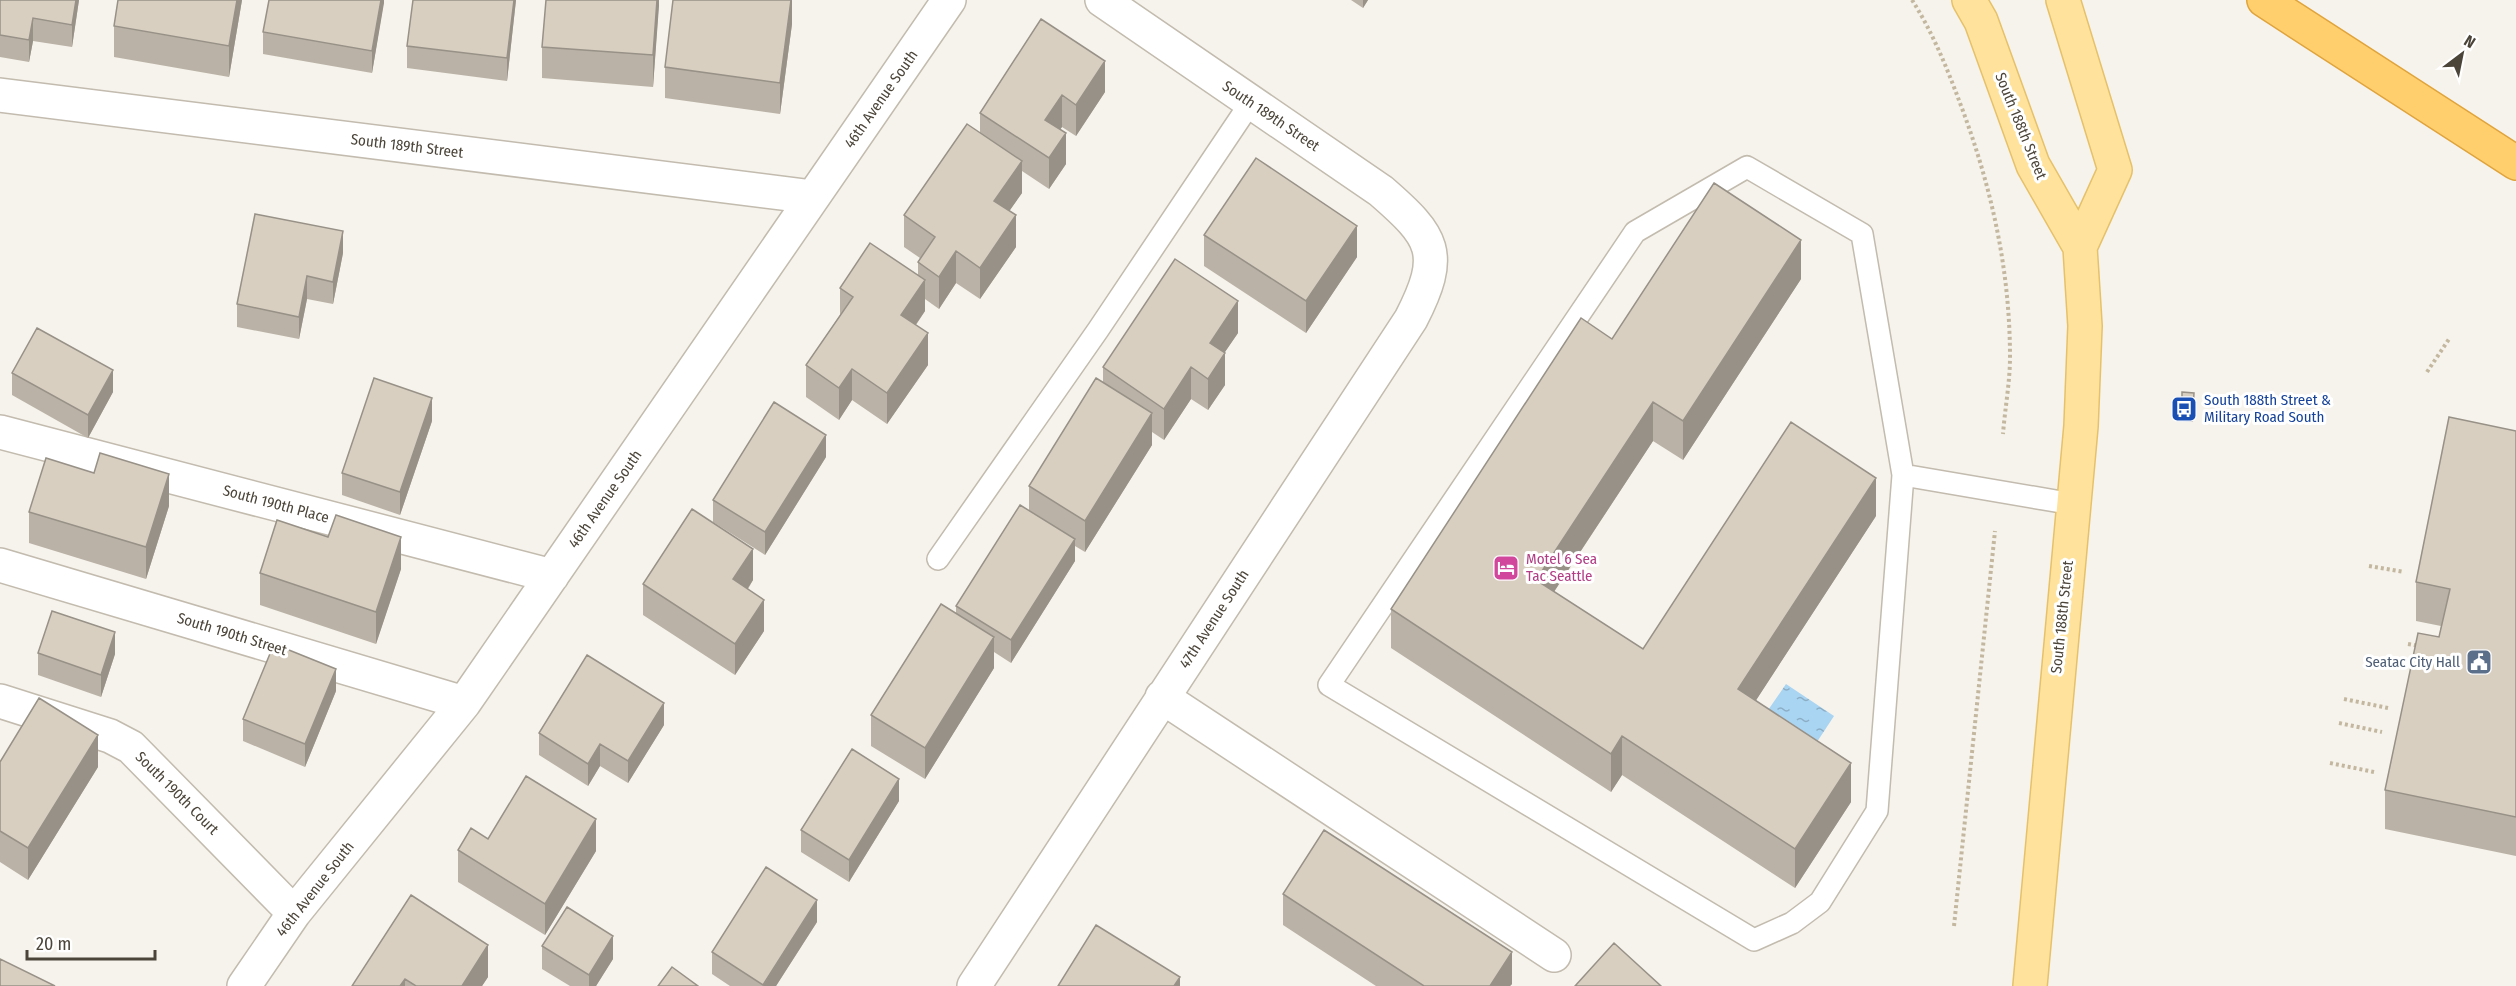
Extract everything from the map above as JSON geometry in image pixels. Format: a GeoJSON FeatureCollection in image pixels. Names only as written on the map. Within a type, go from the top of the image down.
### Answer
{"type":"FeatureCollection","features":[{"type":"Feature","properties":{"kind":"highway"},"geometry":{"type":"LineString","coordinates":[[2264,0],[2516,163]]}},
{"type":"Feature","properties":{"kind":"main road","name":"South 188th Street"},"geometry":{"type":"LineString","coordinates":[[1969,0],[1981,21],[2033,165],[2080,247],[2085,326],[2081,426],[2030,986]]}},
{"type":"Feature","properties":{"kind":"main road","name":"South 188th Street"},"geometry":{"type":"LineString","coordinates":[[2062,0],[2115,170],[2080,247]]}},
{"type":"Feature","properties":{"kind":"street","name":"46th Avenue South"},"geometry":{"type":"LineString","coordinates":[[244,986],[294,913],[464,703],[949,0]]}},
{"type":"Feature","properties":{"kind":"street","name":"South 189th Street"},"geometry":{"type":"LineString","coordinates":[[1102,0],[1381,191],[1409,216],[1429,243]]}},
{"type":"Feature","properties":{"kind":"street","name":"South 189th Street"},"geometry":{"type":"LineString","coordinates":[[0,94],[813,197]]}},
{"type":"Feature","properties":{"kind":"street","name":"47th Avenue South"},"geometry":{"type":"LineString","coordinates":[[974,986],[1411,319],[1428,279],[1429,243]]}},
{"type":"Feature","properties":{"kind":"street","name":"South 190th Place"},"geometry":{"type":"LineString","coordinates":[[0,432],[552,576]]}},
{"type":"Feature","properties":{"kind":"street","name":"South 190th Street"},"geometry":{"type":"LineString","coordinates":[[0,565],[464,703]]}},
{"type":"Feature","properties":{"kind":"street"},"geometry":{"type":"LineString","coordinates":[[1162,698],[1554,955]]}},
{"type":"Feature","properties":{"kind":"street","name":"South 190th Court"},"geometry":{"type":"LineString","coordinates":[[0,701],[110,736],[131,747],[294,913]]}},
{"type":"Feature","properties":{"kind":"lane"},"geometry":{"type":"LineString","coordinates":[[938,559],[1098,330],[1251,102]]}},
{"type":"Feature","properties":{"kind":"lane"},"geometry":{"type":"LineString","coordinates":[[1747,166],[1862,234],[1903,474],[1877,811],[1820,902],[1792,923],[1754,940],[1329,685],[1635,232],[1747,166]]}},
{"type":"Feature","properties":{"kind":"lane"},"geometry":{"type":"LineString","coordinates":[[1903,474],[2073,504]]}},
{"type":"Feature","properties":{"kind":"path"},"geometry":{"type":"LineString","coordinates":[[1912,0],[1949,72],[1977,147],[1998,226],[2006,287],[2010,358],[2003,434]]}},
{"type":"Feature","properties":{"kind":"path"},"geometry":{"type":"LineString","coordinates":[[2427,372],[2449,339]]}},
{"type":"Feature","properties":{"kind":"path"},"geometry":{"type":"LineString","coordinates":[[1954,926],[1995,531]]}},
{"type":"Feature","properties":{"kind":"path"},"geometry":{"type":"LineString","coordinates":[[2369,566],[2404,572]]}},
{"type":"Feature","properties":{"kind":"path"},"geometry":{"type":"LineString","coordinates":[[2408,644],[2426,647]]}},
{"type":"Feature","properties":{"kind":"path"},"geometry":{"type":"LineString","coordinates":[[2344,699],[2388,708]]}},
{"type":"Feature","properties":{"kind":"path"},"geometry":{"type":"LineString","coordinates":[[2339,723],[2382,732]]}},
{"type":"Feature","properties":{"kind":"path"},"geometry":{"type":"LineString","coordinates":[[2330,763],[2374,772]]}},
{"type":"Feature","properties":{"kind":"water"},"geometry":{"type":"Polygon","coordinates":[[[1786,684],[1834,716],[1813,748],[1764,716],[1786,684]]]}},
{"type":"Feature","properties":{"kind":"building"},"geometry":{"type":"Polygon","coordinates":[[[0,0],[76,0],[72,25],[33,18],[29,40],[0,35],[0,0]]]}},
{"type":"Feature","properties":{"kind":"building"},"geometry":{"type":"Polygon","coordinates":[[[118,0],[237,0],[229,46],[114,26],[118,0]]]}},
{"type":"Feature","properties":{"kind":"building"},"geometry":{"type":"Polygon","coordinates":[[[269,0],[381,0],[372,51],[263,32],[269,0]]]}},
{"type":"Feature","properties":{"kind":"building"},"geometry":{"type":"Polygon","coordinates":[[[413,0],[514,0],[507,58],[407,46],[413,0]]]}},
{"type":"Feature","properties":{"kind":"building"},"geometry":{"type":"Polygon","coordinates":[[[546,0],[657,0],[653,55],[542,47],[546,0]]]}},
{"type":"Feature","properties":{"kind":"building"},"geometry":{"type":"Polygon","coordinates":[[[673,0],[791,0],[780,83],[665,67],[673,0]]]}},
{"type":"Feature","properties":{"kind":"building"},"geometry":{"type":"Polygon","coordinates":[[[1041,19],[1105,61],[1076,105],[1062,95],[1045,120],[1066,133],[1049,158],[980,113],[1041,19]]]}},
{"type":"Feature","properties":{"kind":"building"},"geometry":{"type":"Polygon","coordinates":[[[967,124],[1022,161],[994,201],[1016,215],[980,268],[956,251],[939,277],[918,262],[935,237],[904,215],[967,124]]]}},
{"type":"Feature","properties":{"kind":"building"},"geometry":{"type":"Polygon","coordinates":[[[1256,158],[1357,226],[1306,301],[1204,235],[1256,158]]]}},
{"type":"Feature","properties":{"kind":"building","name":"Motel 6 Sea Tac Seattle"},"geometry":{"type":"Polygon","coordinates":[[[1714,183],[1801,240],[1683,421],[1653,402],[1536,580],[1643,649],[1791,422],[1876,478],[1738,689],[1851,763],[1795,849],[1622,736],[1611,754],[1391,609],[1581,318],[1612,339],[1714,183]]]}},
{"type":"Feature","properties":{"kind":"building"},"geometry":{"type":"Polygon","coordinates":[[[255,214],[343,231],[333,282],[307,276],[299,317],[237,304],[255,214]]]}},
{"type":"Feature","properties":{"kind":"building"},"geometry":{"type":"Polygon","coordinates":[[[870,243],[925,280],[901,315],[928,333],[887,393],[852,369],[839,388],[806,365],[853,297],[840,288],[870,243]]]}},
{"type":"Feature","properties":{"kind":"building"},"geometry":{"type":"Polygon","coordinates":[[[1175,259],[1238,301],[1210,343],[1225,353],[1208,379],[1191,367],[1164,409],[1103,367],[1175,259]]]}},
{"type":"Feature","properties":{"kind":"building"},"geometry":{"type":"Polygon","coordinates":[[[37,328],[113,370],[88,415],[12,373],[37,328]]]}},
{"type":"Feature","properties":{"kind":"building"},"geometry":{"type":"Polygon","coordinates":[[[374,378],[432,398],[400,492],[342,473],[374,378]]]}},
{"type":"Feature","properties":{"kind":"building"},"geometry":{"type":"Polygon","coordinates":[[[1096,378],[1152,413],[1085,521],[1029,486],[1096,378]]]}},
{"type":"Feature","properties":{"kind":"building"},"geometry":{"type":"Polygon","coordinates":[[[2182,392],[2194,393],[2193,410],[2182,409],[2182,392]]]}},
{"type":"Feature","properties":{"kind":"building"},"geometry":{"type":"Polygon","coordinates":[[[774,402],[826,435],[765,532],[713,500],[774,402]]]}},
{"type":"Feature","properties":{"kind":"building","name":"Seatac City Hall"},"geometry":{"type":"Polygon","coordinates":[[[2449,417],[2516,431],[2516,817],[2385,790],[2418,633],[2439,637],[2450,589],[2416,582],[2449,417]]]}},
{"type":"Feature","properties":{"kind":"building"},"geometry":{"type":"Polygon","coordinates":[[[100,453],[169,474],[146,547],[29,512],[46,458],[94,473],[100,453]]]}},
{"type":"Feature","properties":{"kind":"building"},"geometry":{"type":"Polygon","coordinates":[[[1020,505],[1075,539],[1011,640],[956,606],[1020,505]]]}},
{"type":"Feature","properties":{"kind":"building"},"geometry":{"type":"Polygon","coordinates":[[[692,509],[753,549],[733,579],[764,600],[735,644],[643,584],[692,509]]]}},
{"type":"Feature","properties":{"kind":"building"},"geometry":{"type":"Polygon","coordinates":[[[336,515],[401,537],[376,612],[260,573],[277,520],[328,537],[336,515]]]}},
{"type":"Feature","properties":{"kind":"building"},"geometry":{"type":"Polygon","coordinates":[[[941,604],[994,637],[925,748],[871,715],[941,604]]]}},
{"type":"Feature","properties":{"kind":"building"},"geometry":{"type":"Polygon","coordinates":[[[52,611],[115,632],[101,675],[38,653],[52,611]]]}},
{"type":"Feature","properties":{"kind":"building"},"geometry":{"type":"Polygon","coordinates":[[[274,644],[336,669],[305,744],[243,719],[274,644]]]}},
{"type":"Feature","properties":{"kind":"building"},"geometry":{"type":"Polygon","coordinates":[[[587,655],[664,703],[628,761],[600,744],[588,764],[539,733],[587,655]]]}},
{"type":"Feature","properties":{"kind":"building"},"geometry":{"type":"Polygon","coordinates":[[[39,698],[98,735],[28,848],[0,831],[0,762],[39,698]]]}},
{"type":"Feature","properties":{"kind":"building"},"geometry":{"type":"Polygon","coordinates":[[[852,749],[899,779],[849,860],[801,830],[852,749]]]}},
{"type":"Feature","properties":{"kind":"building"},"geometry":{"type":"Polygon","coordinates":[[[526,776],[596,819],[545,904],[458,850],[471,828],[488,839],[526,776]]]}},
{"type":"Feature","properties":{"kind":"building"},"geometry":{"type":"Polygon","coordinates":[[[1324,830],[1512,952],[1490,986],[1424,986],[1283,894],[1324,830]]]}},
{"type":"Feature","properties":{"kind":"building"},"geometry":{"type":"Polygon","coordinates":[[[766,867],[817,900],[763,985],[712,952],[766,867]]]}},
{"type":"Feature","properties":{"kind":"building"},"geometry":{"type":"Polygon","coordinates":[[[411,895],[488,945],[462,986],[416,986],[405,979],[400,986],[352,986],[411,895]]]}},
{"type":"Feature","properties":{"kind":"building"},"geometry":{"type":"Polygon","coordinates":[[[567,907],[613,936],[589,975],[542,946],[567,907]]]}},
{"type":"Feature","properties":{"kind":"building"},"geometry":{"type":"Polygon","coordinates":[[[1096,925],[1180,977],[1174,986],[1058,986],[1096,925]]]}},
{"type":"Feature","properties":{"kind":"building"},"geometry":{"type":"Polygon","coordinates":[[[1614,943],[1661,986],[1575,986],[1614,943]]]}},
{"type":"Feature","properties":{"kind":"building"},"geometry":{"type":"Polygon","coordinates":[[[0,959],[55,986],[0,986],[0,959]]]}},
{"type":"Feature","properties":{"kind":"building"},"geometry":{"type":"Polygon","coordinates":[[[672,967],[698,986],[658,986],[672,967]]]}},
{"type":"Feature","properties":{"kind":"place","name":"South 188th Street & Military Road South"},"geometry":{"type":"Point","coordinates":[2184,409]}},
{"type":"Feature","properties":{"kind":"place","name":"Motel 6 Sea Tac Seattle"},"geometry":{"type":"Point","coordinates":[1506,568]}},
{"type":"Feature","properties":{"kind":"place","name":"Seatac City Hall"},"geometry":{"type":"Point","coordinates":[2479,662]}}]}
